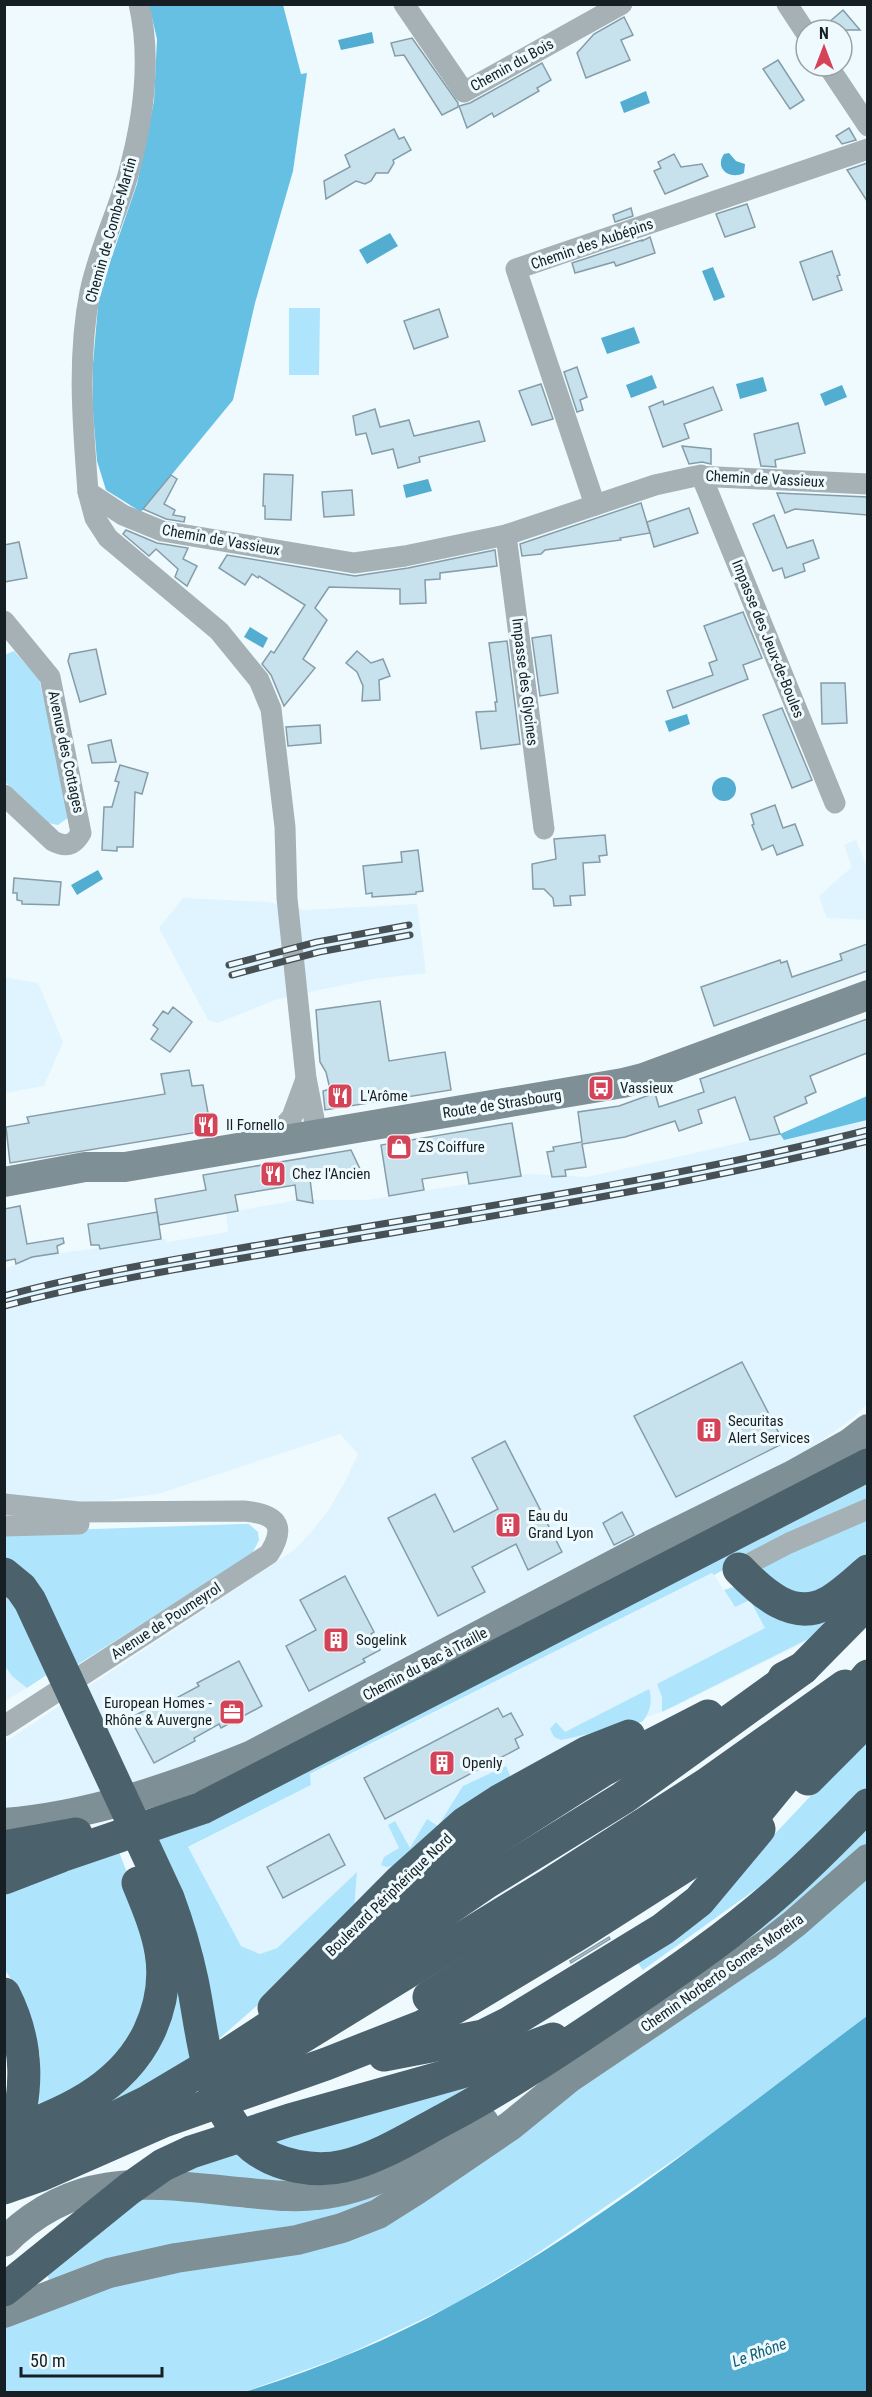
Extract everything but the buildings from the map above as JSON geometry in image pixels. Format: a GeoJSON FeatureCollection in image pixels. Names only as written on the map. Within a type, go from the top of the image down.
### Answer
{"type":"FeatureCollection","features":[{"type":"Feature","properties":{"kind":"highway"},"geometry":{"type":"LineString","coordinates":[[4,1878],[202,1808],[867,1465]]}},
{"type":"Feature","properties":{"kind":"highway"},"geometry":{"type":"LineString","coordinates":[[739,1569],[760,1590],[783,1605],[814,1609],[828,1603],[867,1571]]}},
{"type":"Feature","properties":{"kind":"highway"},"geometry":{"type":"LineString","coordinates":[[4,1574],[21,1588],[30,1601],[146,1876],[182,1936],[211,2075],[222,2103],[231,2121],[255,2148],[276,2160],[308,2168],[327,2169],[364,2160],[504,2087],[728,1934],[781,1890],[867,1805]]}},
{"type":"Feature","properties":{"kind":"highway"},"geometry":{"type":"LineString","coordinates":[[803,1668],[867,1602]]}},
{"type":"Feature","properties":{"kind":"highway"},"geometry":{"type":"LineString","coordinates":[[164,2121],[235,2064],[426,1889],[484,1846],[603,1770],[803,1668],[867,1624]]}},
{"type":"Feature","properties":{"kind":"highway"},"geometry":{"type":"LineString","coordinates":[[235,2064],[464,1914],[484,1909],[680,1787],[785,1708],[838,1663],[867,1624]]}},
{"type":"Feature","properties":{"kind":"highway"},"geometry":{"type":"LineString","coordinates":[[235,2064],[282,2062],[340,2035],[560,1904],[712,1804],[867,1673]]}},
{"type":"Feature","properties":{"kind":"highway"},"geometry":{"type":"LineString","coordinates":[[411,1994],[423,1978],[710,1794],[867,1673]]}},
{"type":"Feature","properties":{"kind":"highway"},"geometry":{"type":"LineString","coordinates":[[4,2162],[104,2123],[235,2064],[451,1945],[707,1784],[867,1673]]}},
{"type":"Feature","properties":{"kind":"highway"},"geometry":{"type":"LineString","coordinates":[[327,2064],[417,2051],[483,2036],[509,2023],[663,1929],[699,1901],[754,1834],[867,1673]]}},
{"type":"Feature","properties":{"kind":"highway"},"geometry":{"type":"LineString","coordinates":[[4,2188],[41,2175],[164,2121],[327,2064],[423,2026],[568,1940],[744,1828],[867,1673]]}},
{"type":"Feature","properties":{"kind":"highway"},"geometry":{"type":"LineString","coordinates":[[327,2064],[434,2034],[584,1944],[754,1834],[867,1719]]}},
{"type":"Feature","properties":{"kind":"highway"},"geometry":{"type":"LineString","coordinates":[[4,1847],[181,1816]]}},
{"type":"Feature","properties":{"kind":"highway"},"geometry":{"type":"LineString","coordinates":[[4,2135],[57,2115],[91,2097],[123,2072],[145,2041],[160,2005],[163,1978],[159,1943],[146,1876]]}},
{"type":"Feature","properties":{"kind":"highway"},"geometry":{"type":"LineString","coordinates":[[451,1945],[487,1938]]}},
{"type":"Feature","properties":{"kind":"highway"},"geometry":{"type":"LineString","coordinates":[[4,1994],[20,2032],[24,2080],[18,2125],[4,2172]]}},
{"type":"Feature","properties":{"kind":"highway"},"geometry":{"type":"LineString","coordinates":[[4,2290],[154,2171],[191,2152],[290,2120],[472,2069],[565,2034],[628,2004]]}},
{"type":"Feature","properties":{"kind":"highway"},"geometry":{"type":"LineString","coordinates":[[4,2274],[75,2232]]}},
{"type":"Feature","properties":{"kind":"main road","name":"Route de Strasbourg"},"geometry":{"type":"LineString","coordinates":[[4,1182],[85,1167],[125,1167],[623,1083],[643,1078],[867,995]]}},
{"type":"Feature","properties":{"kind":"main road","name":"Route de Strasbourg"},"geometry":{"type":"LineString","coordinates":[[4,1197],[98,1179],[125,1167]]}},
{"type":"Feature","properties":{"kind":"main road","name":"Chemin du Bac à Traille"},"geometry":{"type":"LineString","coordinates":[[828,1454],[867,1417]]}},
{"type":"Feature","properties":{"kind":"main road","name":"Chemin du Bac à Traille"},"geometry":{"type":"LineString","coordinates":[[4,1823],[116,1804],[196,1778],[250,1755],[651,1545],[755,1495],[850,1443],[867,1429]]}},
{"type":"Feature","properties":{"kind":"main road","name":"Chemin Norberto Gomes Moreira"},"geometry":{"type":"LineString","coordinates":[[569,2078],[768,1944],[867,1859]]}},
{"type":"Feature","properties":{"kind":"main road"},"geometry":{"type":"LineString","coordinates":[[11,2235],[47,2208],[65,2199],[98,2188],[145,2183],[300,2196],[352,2188],[423,2157],[501,2112],[569,2078]]}},
{"type":"Feature","properties":{"kind":"main road"},"geometry":{"type":"LineString","coordinates":[[4,2313],[109,2273],[176,2258],[297,2240],[378,2214],[510,2126],[569,2078]]}},
{"type":"Feature","properties":{"kind":"street","name":"Chemin de Combe-Martin"},"geometry":{"type":"LineString","coordinates":[[88,492],[82,408],[88,306],[93,282],[128,175],[137,136],[146,43],[139,4]]}},
{"type":"Feature","properties":{"kind":"street","name":"Chemin du Bois"},"geometry":{"type":"LineString","coordinates":[[404,4],[464,92],[622,4]]}},
{"type":"Feature","properties":{"kind":"street"},"geometry":{"type":"LineString","coordinates":[[787,4],[796,18]]}},
{"type":"Feature","properties":{"kind":"street"},"geometry":{"type":"LineString","coordinates":[[836,78],[867,126]]}},
{"type":"Feature","properties":{"kind":"street","name":"Chemin des Aubépins"},"geometry":{"type":"LineString","coordinates":[[595,505],[516,269],[867,149]]}},
{"type":"Feature","properties":{"kind":"street","name":"Chemin de Vassieux"},"geometry":{"type":"LineString","coordinates":[[88,492],[123,515],[162,531],[345,562],[405,556],[506,535],[655,485],[701,475],[867,484]]}},
{"type":"Feature","properties":{"kind":"street","name":"Impasse des Jeux-de-Boules"},"geometry":{"type":"LineString","coordinates":[[701,475],[835,803]]}},
{"type":"Feature","properties":{"kind":"street"},"geometry":{"type":"LineString","coordinates":[[88,492],[95,518],[108,538],[219,631],[260,680],[272,709],[285,827],[287,898],[306,1078],[317,1134]]}},
{"type":"Feature","properties":{"kind":"street","name":"Impasse des Glycines"},"geometry":{"type":"LineString","coordinates":[[506,535],[544,829]]}},
{"type":"Feature","properties":{"kind":"street","name":"Avenue des Cottages"},"geometry":{"type":"LineString","coordinates":[[4,621],[50,677],[81,833],[76,841],[69,845],[60,845],[4,795]]}},
{"type":"Feature","properties":{"kind":"street"},"geometry":{"type":"LineString","coordinates":[[269,1142],[292,1117],[306,1078]]}},
{"type":"Feature","properties":{"kind":"street","name":"Avenue de Poumeyrol"},"geometry":{"type":"LineString","coordinates":[[4,1504],[79,1512],[244,1511],[263,1513],[271,1517],[278,1535],[269,1554],[4,1726]]}},
{"type":"Feature","properties":{"kind":"street"},"geometry":{"type":"LineString","coordinates":[[739,1569],[789,1543],[867,1509]]}},
{"type":"Feature","properties":{"kind":"street","name":"Avenue de Poumeyrol"},"geometry":{"type":"LineString","coordinates":[[4,1526],[109,1523],[244,1511]]}},
{"type":"Feature","properties":{"kind":"shaded area"},"geometry":{"type":"Polygon","coordinates":[[[149,5],[283,5],[301,74],[307,73],[293,171],[255,303],[233,400],[141,512],[106,490],[97,461],[93,412],[93,364],[99,294],[137,184],[154,101],[157,39],[149,5]]]}},
{"type":"Feature","properties":{"kind":"shaded area"},"geometry":{"type":"Polygon","coordinates":[[[289,308],[320,308],[319,375],[289,375],[289,308]]]}},
{"type":"Feature","properties":{"kind":"shaded area"},"geometry":{"type":"Polygon","coordinates":[[[14,651],[39,679],[65,787],[69,817],[58,825],[48,823],[5,782],[4,655],[14,651]]]}},
{"type":"Feature","properties":{"kind":"shaded area"},"geometry":{"type":"Polygon","coordinates":[[[856,840],[867,868],[867,920],[827,918],[819,896],[852,867],[844,845],[856,840]]]}},
{"type":"Feature","properties":{"kind":"shaded area"},"geometry":{"type":"Polygon","coordinates":[[[183,898],[268,902],[305,910],[417,904],[426,973],[373,979],[314,991],[275,1000],[218,1023],[208,1020],[159,928],[183,898]]]}},
{"type":"Feature","properties":{"kind":"shaded area"},"geometry":{"type":"Polygon","coordinates":[[[4,977],[38,983],[63,1042],[44,1086],[5,1093],[4,977]]]}},
{"type":"Feature","properties":{"kind":"shaded area"},"geometry":{"type":"Polygon","coordinates":[[[867,1096],[868,1403],[852,1419],[798,1457],[244,1746],[112,1791],[5,1811],[5,1742],[294,1550],[329,1509],[358,1454],[340,1434],[158,1494],[80,1504],[5,1495],[5,1269],[32,1257],[166,1239],[167,1242],[228,1232],[226,1213],[297,1200],[367,1200],[528,1174],[587,1177],[780,1134],[867,1096]]]}},
{"type":"Feature","properties":{"kind":"shaded area"},"geometry":{"type":"Polygon","coordinates":[[[867,1096],[867,1120],[784,1140],[780,1134],[867,1096]]]}},
{"type":"Feature","properties":{"kind":"shaded area"},"geometry":{"type":"Polygon","coordinates":[[[867,1474],[867,1503],[785,1535],[714,1575],[712,1573],[310,1774],[311,1785],[188,1847],[241,1946],[260,1954],[277,1948],[357,1872],[354,1911],[267,1997],[212,2045],[148,1836],[867,1474]]]}},
{"type":"Feature","properties":{"kind":"shaded area"},"geometry":{"type":"Polygon","coordinates":[[[867,1515],[867,1563],[808,1603],[760,1570],[762,1567],[867,1515]]]}},
{"type":"Feature","properties":{"kind":"shaded area"},"geometry":{"type":"Polygon","coordinates":[[[249,1524],[258,1532],[259,1540],[252,1554],[77,1665],[5,1559],[5,1532],[249,1524]]]}},
{"type":"Feature","properties":{"kind":"shaded area"},"geometry":{"type":"Polygon","coordinates":[[[713,1573],[733,1605],[747,1595],[811,1639],[673,1707],[592,1739],[354,1911],[357,1873],[276,1948],[260,1954],[241,1946],[188,1848],[311,1785],[310,1775],[713,1573]]]}},
{"type":"Feature","properties":{"kind":"shaded area"},"geometry":{"type":"Polygon","coordinates":[[[4,1585],[48,1674],[27,1688],[12,1676],[5,1666],[4,1585]]]}},
{"type":"Feature","properties":{"kind":"shaded area"},"geometry":{"type":"Polygon","coordinates":[[[733,1587],[833,1620],[808,1639],[662,1712],[662,1697],[657,1684],[765,1628],[750,1600],[735,1607],[724,1590],[733,1587]]]}},
{"type":"Feature","properties":{"kind":"shaded area"},"geometry":{"type":"Polygon","coordinates":[[[4,1659],[27,1688],[5,1701],[4,1700],[4,1659]]]}},
{"type":"Feature","properties":{"kind":"shaded area"},"geometry":{"type":"Polygon","coordinates":[[[649,1689],[650,1707],[642,1722],[561,1740],[554,1737],[550,1729],[556,1722],[565,1732],[649,1689]]]}},
{"type":"Feature","properties":{"kind":"shaded area"},"geometry":{"type":"Polygon","coordinates":[[[867,1736],[867,1788],[811,1843],[763,1884],[643,1970],[633,1957],[708,1905],[867,1736]]]}},
{"type":"Feature","properties":{"kind":"shaded area"},"geometry":{"type":"Polygon","coordinates":[[[506,1766],[512,1780],[394,1866],[381,1865],[384,1857],[399,1848],[388,1825],[395,1821],[410,1848],[427,1819],[438,1826],[463,1786],[506,1766]]]}},
{"type":"Feature","properties":{"kind":"shaded area"},"geometry":{"type":"Polygon","coordinates":[[[867,1822],[867,1849],[754,1946],[613,2038],[489,2112],[415,2152],[350,2181],[316,2188],[290,2189],[171,2176],[210,2158],[240,2148],[275,2170],[301,2177],[329,2177],[351,2173],[371,2165],[452,2125],[552,2068],[702,1971],[827,1863],[867,1822]]]}},
{"type":"Feature","properties":{"kind":"shaded area"},"geometry":{"type":"Polygon","coordinates":[[[118,1849],[146,1923],[156,1986],[122,2060],[39,2113],[40,2055],[17,1988],[5,1970],[4,1886],[118,1849]]]}},
{"type":"Feature","properties":{"kind":"shaded area"},"geometry":{"type":"Polygon","coordinates":[[[867,1868],[867,2016],[700,2142],[529,2259],[453,2305],[344,2356],[244,2392],[5,2392],[4,2322],[83,2291],[319,2243],[867,1868]]]}},
{"type":"Feature","properties":{"kind":"shaded area"},"geometry":{"type":"Polygon","coordinates":[[[167,1952],[196,2056],[119,2102],[98,2103],[114,2092],[167,1952]]]}},
{"type":"Feature","properties":{"kind":"shaded area"},"geometry":{"type":"Polygon","coordinates":[[[528,2058],[443,2112],[327,2159],[266,2143],[528,2058]]]}},
{"type":"Feature","properties":{"kind":"shaded area"},"geometry":{"type":"Polygon","coordinates":[[[427,2164],[368,2210],[51,2287],[47,2274],[147,2192],[205,2198],[427,2164]]]}},
{"type":"Feature","properties":{"kind":"water"},"geometry":{"type":"Polygon","coordinates":[[[372,32],[374,43],[341,50],[338,40],[372,32]]]}},
{"type":"Feature","properties":{"kind":"water"},"geometry":{"type":"Polygon","coordinates":[[[646,91],[650,103],[624,113],[620,102],[646,91]]]}},
{"type":"Feature","properties":{"kind":"water"},"geometry":{"type":"Polygon","coordinates":[[[729,153],[736,161],[745,164],[744,173],[729,174],[722,168],[721,159],[724,154],[729,153]]]}},
{"type":"Feature","properties":{"kind":"water"},"geometry":{"type":"Polygon","coordinates":[[[390,233],[398,246],[367,264],[359,250],[390,233]]]}},
{"type":"Feature","properties":{"kind":"water"},"geometry":{"type":"Polygon","coordinates":[[[713,267],[725,297],[714,301],[702,271],[713,267]]]}},
{"type":"Feature","properties":{"kind":"water"},"geometry":{"type":"Polygon","coordinates":[[[634,327],[640,343],[607,354],[601,338],[634,327]]]}},
{"type":"Feature","properties":{"kind":"water"},"geometry":{"type":"Polygon","coordinates":[[[652,375],[657,388],[631,398],[626,385],[652,375]]]}},
{"type":"Feature","properties":{"kind":"water"},"geometry":{"type":"Polygon","coordinates":[[[763,377],[767,391],[740,399],[736,384],[763,377]]]}},
{"type":"Feature","properties":{"kind":"water"},"geometry":{"type":"Polygon","coordinates":[[[842,385],[847,397],[825,406],[820,394],[842,385]]]}},
{"type":"Feature","properties":{"kind":"water"},"geometry":{"type":"Polygon","coordinates":[[[428,479],[432,491],[406,498],[403,485],[428,479]]]}},
{"type":"Feature","properties":{"kind":"water"},"geometry":{"type":"Polygon","coordinates":[[[250,627],[268,638],[263,648],[244,637],[250,627]]]}},
{"type":"Feature","properties":{"kind":"water"},"geometry":{"type":"Polygon","coordinates":[[[687,714],[690,724],[669,732],[665,721],[687,714]]]}},
{"type":"Feature","properties":{"kind":"water"},"geometry":{"type":"Polygon","coordinates":[[[724,777],[729,778],[735,784],[735,794],[729,800],[724,801],[719,800],[713,794],[712,789],[713,784],[719,778],[724,777]]]}},
{"type":"Feature","properties":{"kind":"water"},"geometry":{"type":"Polygon","coordinates":[[[98,870],[103,879],[77,895],[71,885],[98,870]]]}},
{"type":"Feature","properties":{"kind":"water","name":"Le Rhône"},"geometry":{"type":"Polygon","coordinates":[[[867,2016],[867,2392],[244,2392],[298,2374],[377,2342],[429,2318],[508,2273],[665,2168],[867,2016]]]}},
{"type":"Feature","properties":{"kind":"railway"},"geometry":{"type":"LineString","coordinates":[[229,965],[317,942],[409,925]]}},
{"type":"Feature","properties":{"kind":"railway"},"geometry":{"type":"LineString","coordinates":[[232,975],[319,952],[410,935]]}},
{"type":"Feature","properties":{"kind":"railway"},"geometry":{"type":"LineString","coordinates":[[4,1296],[148,1264],[654,1177],[868,1130]]}},
{"type":"Feature","properties":{"kind":"railway"},"geometry":{"type":"LineString","coordinates":[[4,1306],[78,1288],[153,1274],[657,1187],[868,1141]]}},
{"type":"Feature","properties":{"kind":"place","name":"Vassieux"},"geometry":{"type":"Point","coordinates":[601,1088]}},
{"type":"Feature","properties":{"kind":"place","name":"L'Arôme"},"geometry":{"type":"Point","coordinates":[340,1096]}},
{"type":"Feature","properties":{"kind":"place","name":"Il Fornello"},"geometry":{"type":"Point","coordinates":[206,1125]}},
{"type":"Feature","properties":{"kind":"place","name":"ZS Coiffure"},"geometry":{"type":"Point","coordinates":[399,1147]}},
{"type":"Feature","properties":{"kind":"place","name":"Chez l'Ancien"},"geometry":{"type":"Point","coordinates":[273,1174]}},
{"type":"Feature","properties":{"kind":"place","name":"Securitas Alert Services"},"geometry":{"type":"Point","coordinates":[709,1430]}},
{"type":"Feature","properties":{"kind":"place","name":"Eau du Grand Lyon"},"geometry":{"type":"Point","coordinates":[508,1525]}},
{"type":"Feature","properties":{"kind":"place","name":"Sogelink"},"geometry":{"type":"Point","coordinates":[336,1640]}},
{"type":"Feature","properties":{"kind":"place","name":"European Homes - Rhône & Auvergne"},"geometry":{"type":"Point","coordinates":[232,1712]}},
{"type":"Feature","properties":{"kind":"place","name":"Openly"},"geometry":{"type":"Point","coordinates":[442,1763]}}]}
